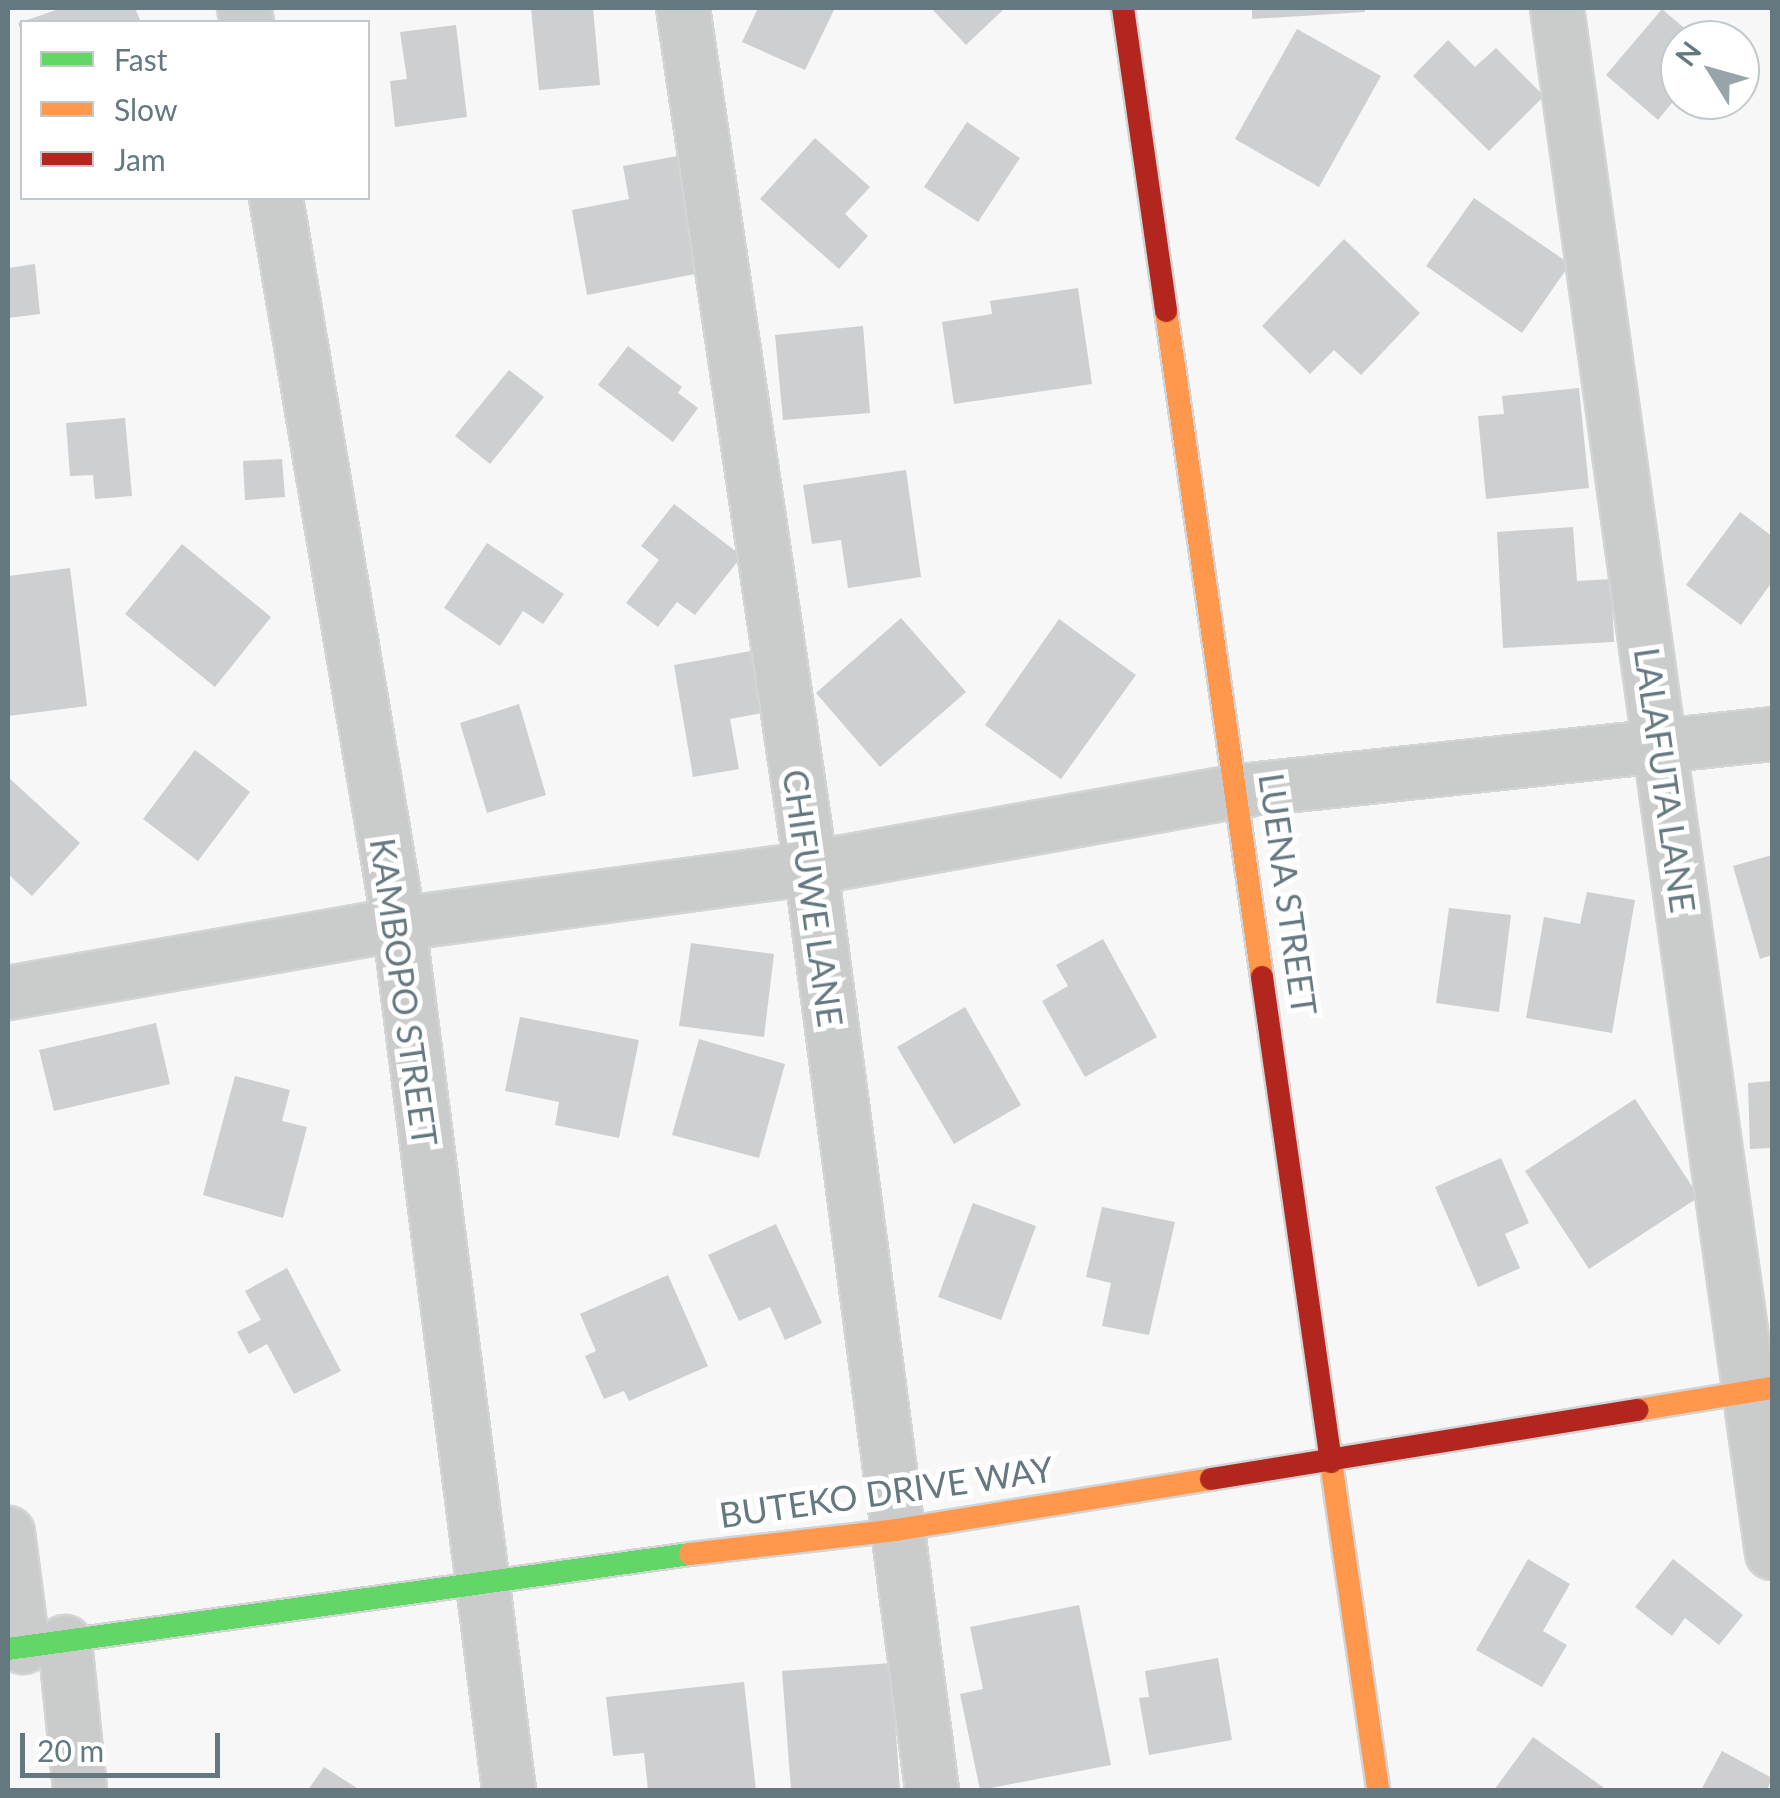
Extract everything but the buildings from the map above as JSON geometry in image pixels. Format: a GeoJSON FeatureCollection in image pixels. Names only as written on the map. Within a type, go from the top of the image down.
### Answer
{"type":"FeatureCollection","features":[{"type":"Feature","properties":{"kind":"street","name":"CHIFUWE LANE"},"geometry":{"type":"LineString","coordinates":[[683,8],[811,868],[932,1790]]}},
{"type":"Feature","properties":{"kind":"street","name":"LUENA STREET"},"geometry":{"type":"LineString","coordinates":[[1123,8],[1239,791],[1378,1790]]}},
{"type":"Feature","properties":{"kind":"street","name":"LALAFUTA LANE"},"geometry":{"type":"LineString","coordinates":[[1557,8],[1662,744],[1762,1389],[1772,1553]]}},
{"type":"Feature","properties":{"kind":"street","name":"KAMBOPO STREET"},"geometry":{"type":"LineString","coordinates":[[276,200],[399,924],[479,1580],[509,1790]]}},
{"type":"Feature","properties":{"kind":"street"},"geometry":{"type":"LineString","coordinates":[[8,993],[399,924],[811,868],[1239,791],[1772,734]]}},
{"type":"Feature","properties":{"kind":"street","name":"BUTEKO DRIVE WAY"},"geometry":{"type":"LineString","coordinates":[[32,1646],[479,1580],[896,1530],[1762,1389]]}},
{"type":"Feature","properties":{"kind":"street"},"geometry":{"type":"LineString","coordinates":[[8,1533],[32,1646],[80,1790]]}},
{"type":"Feature","properties":{"kind":"traffic: fast"},"geometry":{"type":"LineString","coordinates":[[8,1649],[690,1554]]}},
{"type":"Feature","properties":{"kind":"traffic: slow"},"geometry":{"type":"LineString","coordinates":[[1166,311],[1262,977]]}},
{"type":"Feature","properties":{"kind":"traffic: slow"},"geometry":{"type":"LineString","coordinates":[[1637,1410],[1772,1388]]}},
{"type":"Feature","properties":{"kind":"traffic: slow"},"geometry":{"type":"LineString","coordinates":[[1331,1462],[1378,1790]]}},
{"type":"Feature","properties":{"kind":"traffic: slow"},"geometry":{"type":"LineString","coordinates":[[690,1554],[896,1530],[1211,1479]]}},
{"type":"Feature","properties":{"kind":"traffic: jam"},"geometry":{"type":"LineString","coordinates":[[1123,8],[1166,311]]}},
{"type":"Feature","properties":{"kind":"traffic: jam"},"geometry":{"type":"LineString","coordinates":[[1262,977],[1331,1462]]}},
{"type":"Feature","properties":{"kind":"traffic: jam"},"geometry":{"type":"LineString","coordinates":[[1211,1479],[1637,1410]]}}]}
